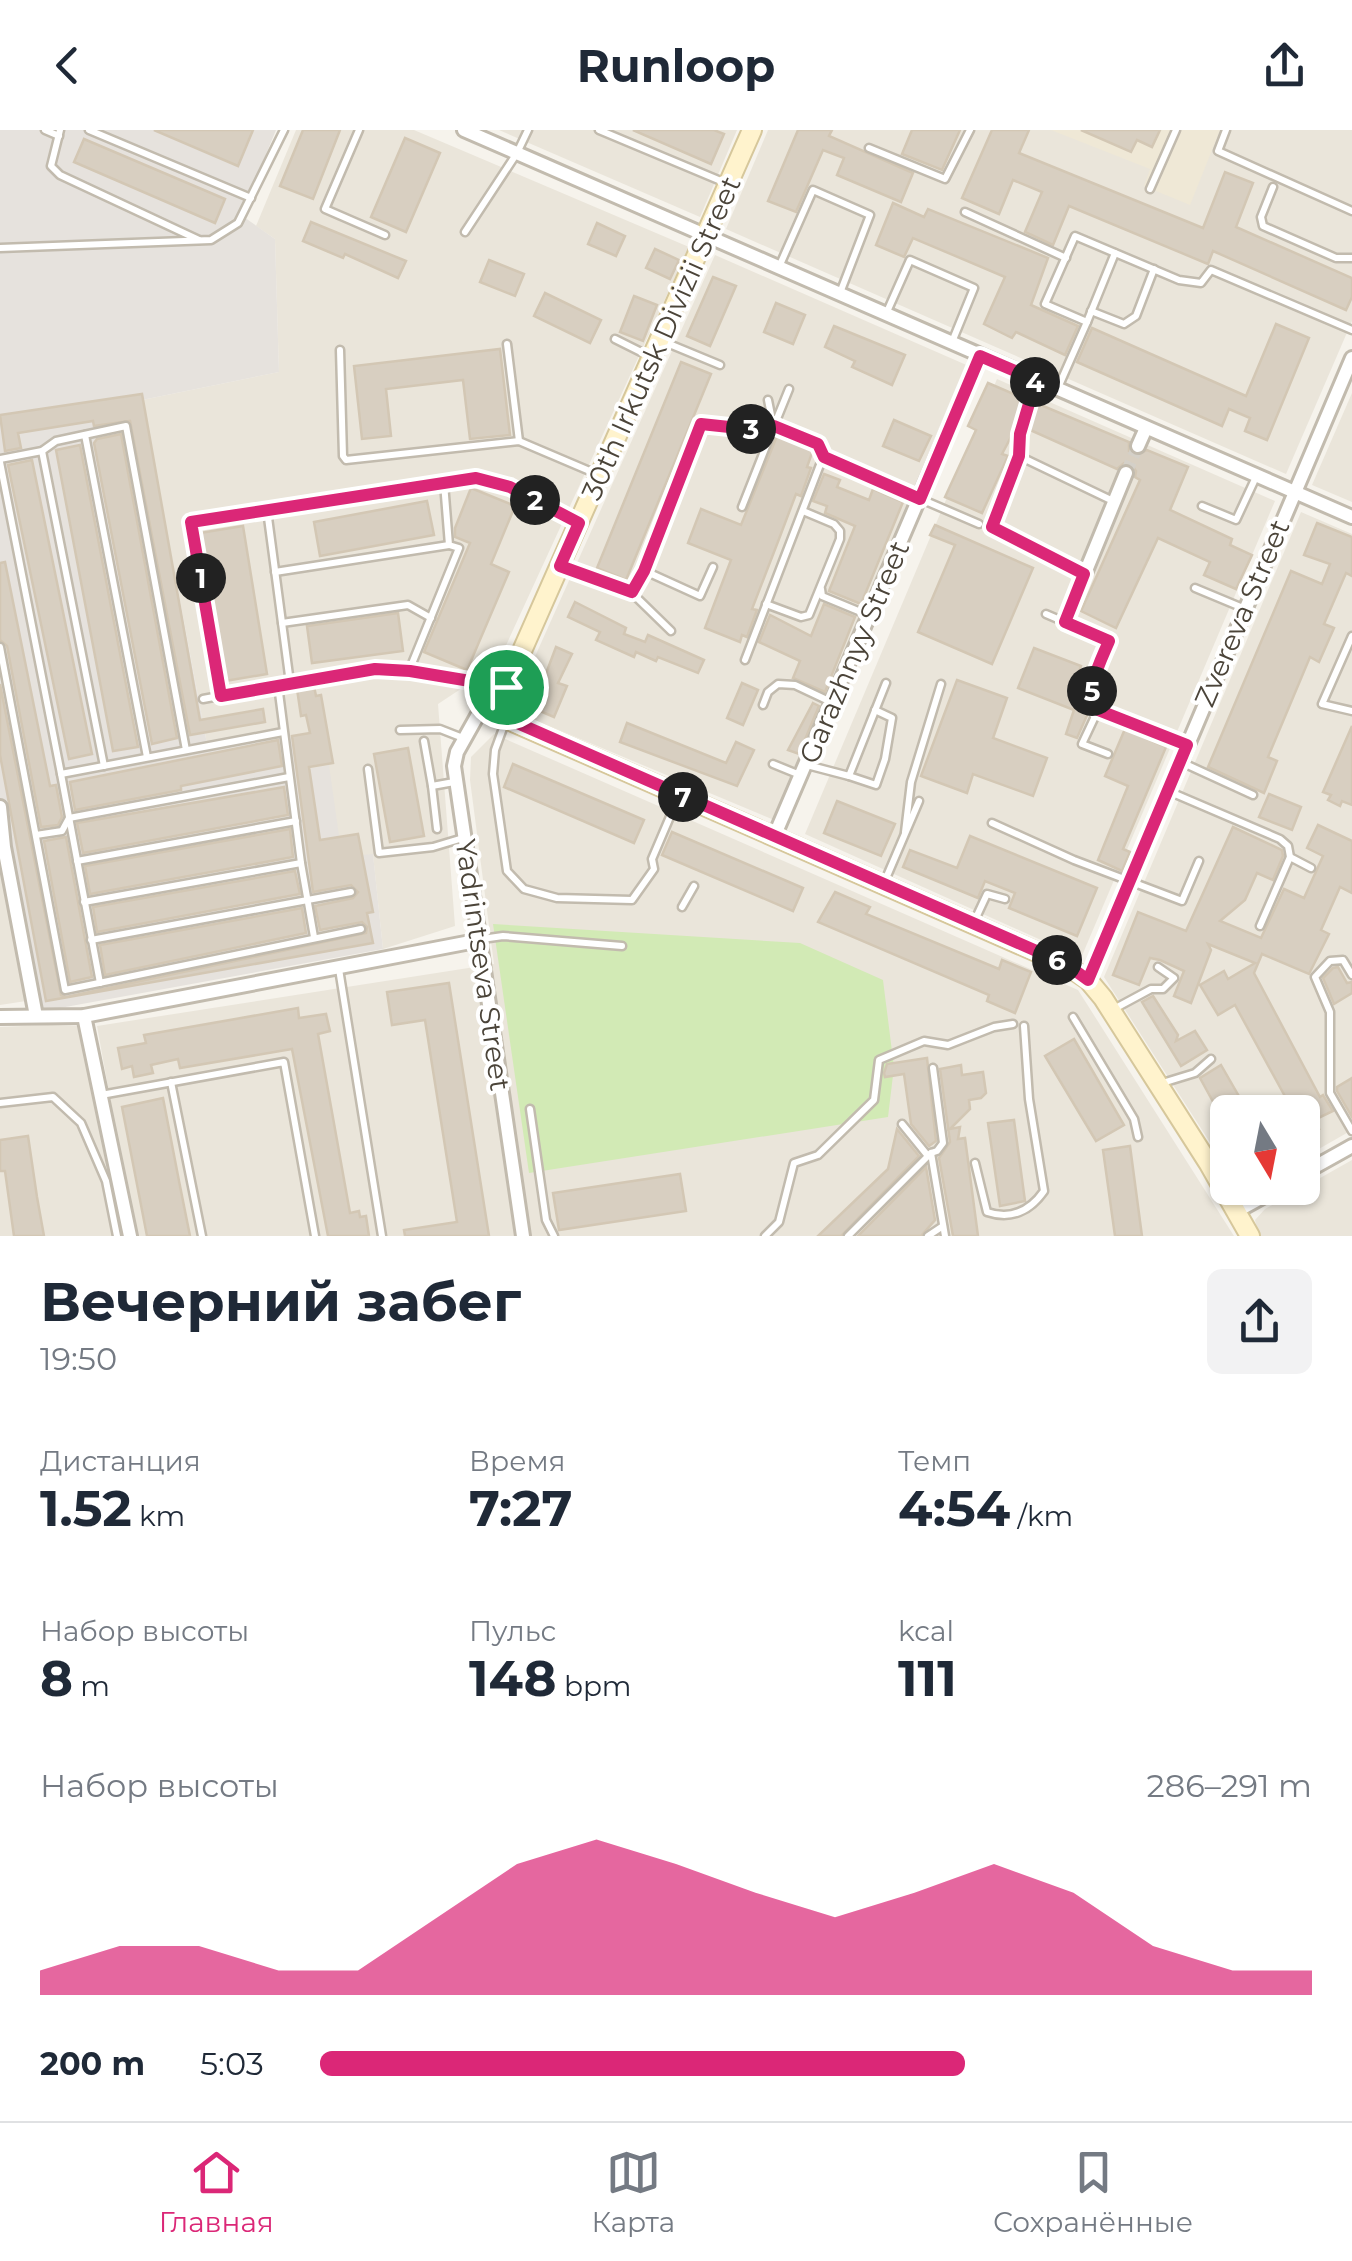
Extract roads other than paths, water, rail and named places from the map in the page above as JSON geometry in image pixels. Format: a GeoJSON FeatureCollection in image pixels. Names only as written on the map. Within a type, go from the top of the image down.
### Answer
{"type":"FeatureCollection","features":[{"type":"Feature","properties":{"kind":"street"},"geometry":{"type":"LineString","coordinates":[[464,130],[1352,517]]}},
{"type":"Feature","properties":{"kind":"street","name":"30th Irkutsk Divizii Street"},"geometry":{"type":"LineString","coordinates":[[506,687],[752,130]]}},
{"type":"Feature","properties":{"kind":"street","name":"Garazhnyy Street"},"geometry":{"type":"LineString","coordinates":[[774,837],[980,356]]}},
{"type":"Feature","properties":{"kind":"street","name":"Zvereva Street"},"geometry":{"type":"LineString","coordinates":[[1088,980],[1352,358]]}},
{"type":"Feature","properties":{"kind":"street"},"geometry":{"type":"LineString","coordinates":[[1138,446],[1146,428]]}},
{"type":"Feature","properties":{"kind":"street"},"geometry":{"type":"LineString","coordinates":[[1065,622],[1126,473]]}},
{"type":"Feature","properties":{"kind":"street"},"geometry":{"type":"LineString","coordinates":[[506,687],[485,702],[506,718],[1066,964],[1088,980],[1158,1085],[1250,1236]]}},
{"type":"Feature","properties":{"kind":"street","name":"Yadrintseva Street"},"geometry":{"type":"LineString","coordinates":[[485,702],[457,752],[456,782],[523,1236]]}},
{"type":"Feature","properties":{"kind":"street"},"geometry":{"type":"LineString","coordinates":[[0,810],[3,857],[36,1016]]}},
{"type":"Feature","properties":{"kind":"street"},"geometry":{"type":"LineString","coordinates":[[0,1017],[84,1016],[481,940]]}},
{"type":"Feature","properties":{"kind":"street"},"geometry":{"type":"LineString","coordinates":[[84,1016],[130,1236]]}},
{"type":"Feature","properties":{"kind":"street"},"geometry":{"type":"LineString","coordinates":[[1320,1164],[1352,1146]]}},
{"type":"Feature","properties":{"kind":"street"},"geometry":{"type":"LineString","coordinates":[[1238,1212],[1250,1205]]}},
{"type":"Feature","properties":{"kind":"lane"},"geometry":{"type":"LineString","coordinates":[[44,130],[60,133],[51,166],[60,175],[200,240]]}},
{"type":"Feature","properties":{"kind":"lane"},"geometry":{"type":"LineString","coordinates":[[88,130],[250,198]]}},
{"type":"Feature","properties":{"kind":"lane"},"geometry":{"type":"LineString","coordinates":[[0,248],[211,240],[238,223],[284,130]]}},
{"type":"Feature","properties":{"kind":"lane"},"geometry":{"type":"LineString","coordinates":[[360,130],[325,208],[385,236]]}},
{"type":"Feature","properties":{"kind":"lane"},"geometry":{"type":"LineString","coordinates":[[465,232],[528,130]]}},
{"type":"Feature","properties":{"kind":"lane"},"geometry":{"type":"LineString","coordinates":[[600,130],[729,184]]}},
{"type":"Feature","properties":{"kind":"lane"},"geometry":{"type":"LineString","coordinates":[[869,148],[945,179],[970,130]]}},
{"type":"Feature","properties":{"kind":"lane"},"geometry":{"type":"LineString","coordinates":[[1150,189],[1176,130]]}},
{"type":"Feature","properties":{"kind":"lane"},"geometry":{"type":"LineString","coordinates":[[1226,130],[1218,151],[1352,211]]}},
{"type":"Feature","properties":{"kind":"lane"},"geometry":{"type":"LineString","coordinates":[[1273,187],[1261,217],[1263,226],[1336,258],[1352,258]]}},
{"type":"Feature","properties":{"kind":"lane"},"geometry":{"type":"LineString","coordinates":[[778,268],[813,190],[870,214],[839,294]]}},
{"type":"Feature","properties":{"kind":"lane"},"geometry":{"type":"LineString","coordinates":[[966,212],[1066,258]]}},
{"type":"Feature","properties":{"kind":"lane"},"geometry":{"type":"LineString","coordinates":[[1087,322],[1045,304],[1075,236],[1179,280],[1201,283],[1210,270],[1352,330]]}},
{"type":"Feature","properties":{"kind":"lane"},"geometry":{"type":"LineString","coordinates":[[1057,390],[1115,254]]}},
{"type":"Feature","properties":{"kind":"lane"},"geometry":{"type":"LineString","coordinates":[[886,314],[910,260],[974,288],[952,343]]}},
{"type":"Feature","properties":{"kind":"lane"},"geometry":{"type":"LineString","coordinates":[[1091,311],[1124,324],[1130,322],[1154,270]]}},
{"type":"Feature","properties":{"kind":"lane"},"geometry":{"type":"LineString","coordinates":[[616,339],[720,365]]}},
{"type":"Feature","properties":{"kind":"lane"},"geometry":{"type":"LineString","coordinates":[[508,344],[519,441]]}},
{"type":"Feature","properties":{"kind":"lane"},"geometry":{"type":"LineString","coordinates":[[340,350],[346,460],[519,441],[600,476]]}},
{"type":"Feature","properties":{"kind":"lane"},"geometry":{"type":"LineString","coordinates":[[1036,380],[1020,434],[1019,456],[992,527],[1084,574]]}},
{"type":"Feature","properties":{"kind":"lane"},"geometry":{"type":"LineString","coordinates":[[742,507],[789,389]]}},
{"type":"Feature","properties":{"kind":"lane"},"geometry":{"type":"LineString","coordinates":[[768,400],[774,426]]}},
{"type":"Feature","properties":{"kind":"lane"},"geometry":{"type":"LineString","coordinates":[[632,592],[644,571],[701,424],[748,429],[774,426],[818,444],[824,457],[979,524]]}},
{"type":"Feature","properties":{"kind":"lane"},"geometry":{"type":"LineString","coordinates":[[100,983],[0,460],[42,451],[56,441],[126,426],[186,750]]}},
{"type":"Feature","properties":{"kind":"lane"},"geometry":{"type":"LineString","coordinates":[[85,435],[148,758]]}},
{"type":"Feature","properties":{"kind":"lane"},"geometry":{"type":"LineString","coordinates":[[42,451],[104,766]]}},
{"type":"Feature","properties":{"kind":"lane"},"geometry":{"type":"LineString","coordinates":[[1019,456],[1114,502]]}},
{"type":"Feature","properties":{"kind":"lane"},"geometry":{"type":"LineString","coordinates":[[744,660],[824,457]]}},
{"type":"Feature","properties":{"kind":"lane"},"geometry":{"type":"LineString","coordinates":[[1202,506],[1236,520],[1256,476]]}},
{"type":"Feature","properties":{"kind":"lane"},"geometry":{"type":"LineString","coordinates":[[221,696],[191,522],[476,478],[510,487],[579,523]]}},
{"type":"Feature","properties":{"kind":"lane"},"geometry":{"type":"LineString","coordinates":[[444,483],[449,545]]}},
{"type":"Feature","properties":{"kind":"lane"},"geometry":{"type":"LineString","coordinates":[[267,510],[290,683]]}},
{"type":"Feature","properties":{"kind":"lane"},"geometry":{"type":"LineString","coordinates":[[766,604],[800,617],[808,615],[821,585],[840,531],[834,524],[802,510]]}},
{"type":"Feature","properties":{"kind":"lane"},"geometry":{"type":"LineString","coordinates":[[274,572],[449,545],[460,548],[410,671]]}},
{"type":"Feature","properties":{"kind":"lane"},"geometry":{"type":"LineString","coordinates":[[560,566],[632,592],[671,631]]}},
{"type":"Feature","properties":{"kind":"lane"},"geometry":{"type":"LineString","coordinates":[[644,571],[700,596],[713,568]]}},
{"type":"Feature","properties":{"kind":"lane"},"geometry":{"type":"LineString","coordinates":[[821,585],[822,596],[870,616]]}},
{"type":"Feature","properties":{"kind":"lane"},"geometry":{"type":"LineString","coordinates":[[1195,588],[1244,609]]}},
{"type":"Feature","properties":{"kind":"lane"},"geometry":{"type":"LineString","coordinates":[[282,623],[408,605],[431,618]]}},
{"type":"Feature","properties":{"kind":"lane"},"geometry":{"type":"LineString","coordinates":[[1046,614],[1109,641],[1092,686],[1092,699],[1098,710],[1187,745]]}},
{"type":"Feature","properties":{"kind":"lane"},"geometry":{"type":"LineString","coordinates":[[1352,636],[1322,704],[1352,712]]}},
{"type":"Feature","properties":{"kind":"lane"},"geometry":{"type":"LineString","coordinates":[[0,646],[65,990],[361,929]]}},
{"type":"Feature","properties":{"kind":"lane"},"geometry":{"type":"LineString","coordinates":[[202,699],[375,669],[506,687]]}},
{"type":"Feature","properties":{"kind":"lane"},"geometry":{"type":"LineString","coordinates":[[849,776],[886,682]]}},
{"type":"Feature","properties":{"kind":"lane"},"geometry":{"type":"LineString","coordinates":[[763,705],[768,692],[778,684],[796,685],[832,702]]}},
{"type":"Feature","properties":{"kind":"lane"},"geometry":{"type":"LineString","coordinates":[[905,832],[911,782],[941,684]]}},
{"type":"Feature","properties":{"kind":"lane"},"geometry":{"type":"LineString","coordinates":[[278,686],[314,937]]}},
{"type":"Feature","properties":{"kind":"lane"},"geometry":{"type":"LineString","coordinates":[[774,764],[849,776],[876,785],[892,718],[875,710]]}},
{"type":"Feature","properties":{"kind":"lane"},"geometry":{"type":"LineString","coordinates":[[1098,710],[1082,744],[1108,754]]}},
{"type":"Feature","properties":{"kind":"lane"},"geometry":{"type":"LineString","coordinates":[[506,718],[495,750],[493,774],[507,871],[524,889],[557,898],[632,900],[654,870],[652,859],[679,795]]}},
{"type":"Feature","properties":{"kind":"lane"},"geometry":{"type":"LineString","coordinates":[[400,730],[440,729],[464,739]]}},
{"type":"Feature","properties":{"kind":"lane"},"geometry":{"type":"LineString","coordinates":[[61,774],[283,732]]}},
{"type":"Feature","properties":{"kind":"lane"},"geometry":{"type":"LineString","coordinates":[[424,741],[437,828]]}},
{"type":"Feature","properties":{"kind":"lane"},"geometry":{"type":"LineString","coordinates":[[1180,762],[1252,796]]}},
{"type":"Feature","properties":{"kind":"lane"},"geometry":{"type":"LineString","coordinates":[[368,769],[379,852],[464,838]]}},
{"type":"Feature","properties":{"kind":"lane"},"geometry":{"type":"LineString","coordinates":[[69,818],[289,777]]}},
{"type":"Feature","properties":{"kind":"lane"},"geometry":{"type":"LineString","coordinates":[[432,786],[456,782]]}},
{"type":"Feature","properties":{"kind":"lane"},"geometry":{"type":"LineString","coordinates":[[1168,791],[1280,839],[1288,846],[1290,856],[1260,926]]}},
{"type":"Feature","properties":{"kind":"lane"},"geometry":{"type":"LineString","coordinates":[[884,884],[919,800]]}},
{"type":"Feature","properties":{"kind":"lane"},"geometry":{"type":"LineString","coordinates":[[36,835],[62,831],[69,818]]}},
{"type":"Feature","properties":{"kind":"lane"},"geometry":{"type":"LineString","coordinates":[[77,861],[296,820]]}},
{"type":"Feature","properties":{"kind":"lane"},"geometry":{"type":"LineString","coordinates":[[992,823],[1074,860],[1182,901],[1199,861]]}},
{"type":"Feature","properties":{"kind":"lane"},"geometry":{"type":"LineString","coordinates":[[1290,856],[1311,868]]}},
{"type":"Feature","properties":{"kind":"lane"},"geometry":{"type":"LineString","coordinates":[[84,902],[301,863]]}},
{"type":"Feature","properties":{"kind":"lane"},"geometry":{"type":"LineString","coordinates":[[682,908],[694,886]]}},
{"type":"Feature","properties":{"kind":"lane"},"geometry":{"type":"LineString","coordinates":[[91,940],[351,892]]}},
{"type":"Feature","properties":{"kind":"lane"},"geometry":{"type":"LineString","coordinates":[[973,924],[987,894],[1005,899]]}},
{"type":"Feature","properties":{"kind":"lane"},"geometry":{"type":"LineString","coordinates":[[481,940],[503,936],[622,946]]}},
{"type":"Feature","properties":{"kind":"lane"},"geometry":{"type":"LineString","coordinates":[[1352,975],[1343,960],[1330,961],[1314,978],[1330,1012],[1330,1093],[1352,1131]]}},
{"type":"Feature","properties":{"kind":"lane"},"geometry":{"type":"LineString","coordinates":[[1111,1011],[1152,989],[1162,990],[1174,978],[1158,967]]}},
{"type":"Feature","properties":{"kind":"lane"},"geometry":{"type":"LineString","coordinates":[[339,969],[382,1236]]}},
{"type":"Feature","properties":{"kind":"lane"},"geometry":{"type":"LineString","coordinates":[[1073,1017],[1134,1119],[1138,1137]]}},
{"type":"Feature","properties":{"kind":"lane"},"geometry":{"type":"LineString","coordinates":[[765,1236],[779,1222],[794,1163],[818,1155],[874,1100],[879,1060],[924,1041],[948,1045],[1013,1024]]}},
{"type":"Feature","properties":{"kind":"lane"},"geometry":{"type":"LineString","coordinates":[[975,1163],[987,1212],[1001,1217],[1029,1209],[1044,1191],[1029,1099],[1024,1026]]}},
{"type":"Feature","properties":{"kind":"lane"},"geometry":{"type":"LineString","coordinates":[[1158,1085],[1195,1073],[1211,1059]]}},
{"type":"Feature","properties":{"kind":"lane"},"geometry":{"type":"LineString","coordinates":[[101,1095],[284,1062],[315,1236]]}},
{"type":"Feature","properties":{"kind":"lane"},"geometry":{"type":"LineString","coordinates":[[848,1236],[943,1142],[933,1068]]}},
{"type":"Feature","properties":{"kind":"lane"},"geometry":{"type":"LineString","coordinates":[[171,1082],[202,1236]]}},
{"type":"Feature","properties":{"kind":"lane"},"geometry":{"type":"LineString","coordinates":[[0,1103],[53,1097],[76,1115],[106,1180],[117,1236]]}},
{"type":"Feature","properties":{"kind":"lane"},"geometry":{"type":"LineString","coordinates":[[530,1109],[546,1220],[554,1236]]}},
{"type":"Feature","properties":{"kind":"lane"},"geometry":{"type":"LineString","coordinates":[[902,1124],[929,1154],[945,1236]]}},
{"type":"Feature","properties":{"kind":"lane"},"geometry":{"type":"LineString","coordinates":[[928,1236],[943,1226]]}},
{"type":"Feature","properties":{"kind":"tunnel"},"geometry":{"type":"LineString","coordinates":[[1126,473],[1138,446]]}}]}
